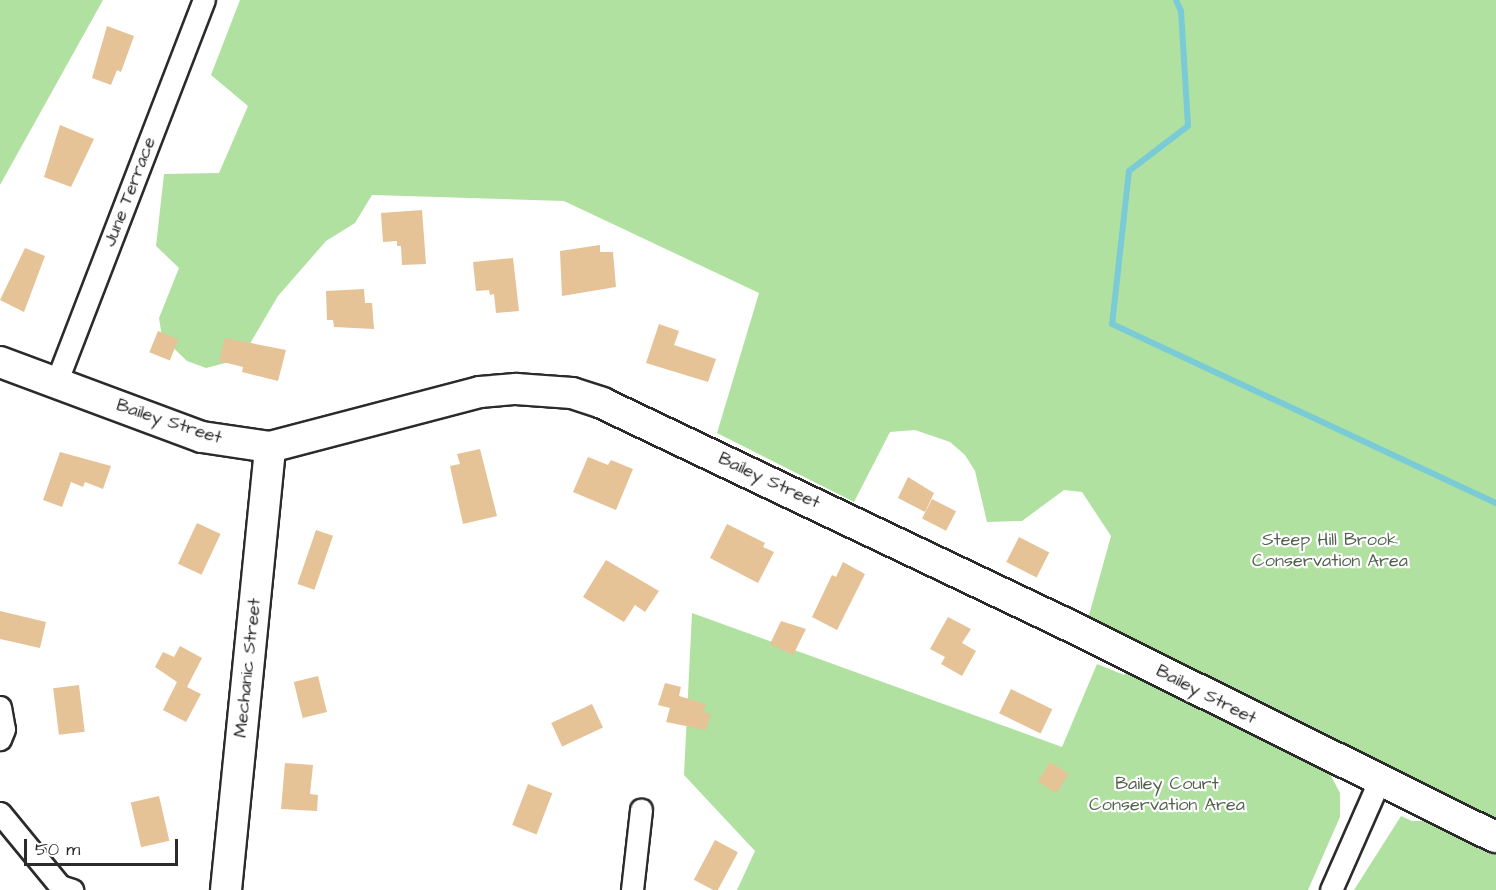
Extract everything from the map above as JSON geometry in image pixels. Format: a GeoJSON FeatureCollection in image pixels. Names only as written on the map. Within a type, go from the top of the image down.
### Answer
{"type":"FeatureCollection","features":[{"type":"Feature","properties":{"kind":"street","name":"June Terrace"},"geometry":{"type":"LineString","coordinates":[[56,383],[204,0]]}},
{"type":"Feature","properties":{"kind":"street","name":"Bailey Street"},"geometry":{"type":"LineString","coordinates":[[0,362],[202,437],[270,447],[480,392],[516,388],[572,393],[662,429],[1379,782],[1496,837]]}},
{"type":"Feature","properties":{"kind":"street","name":"Mechanic Street"},"geometry":{"type":"LineString","coordinates":[[225,890],[270,447]]}},
{"type":"Feature","properties":{"kind":"street"},"geometry":{"type":"LineString","coordinates":[[0,707],[4,729],[0,739]]}},
{"type":"Feature","properties":{"kind":"street"},"geometry":{"type":"LineString","coordinates":[[1331,890],[1379,782]]}},
{"type":"Feature","properties":{"kind":"street"},"geometry":{"type":"LineString","coordinates":[[632,890],[641,810]]}},
{"type":"Feature","properties":{"kind":"street"},"geometry":{"type":"LineString","coordinates":[[0,813],[60,886],[72,890]]}},
{"type":"Feature","properties":{"kind":"green space"},"geometry":{"type":"Polygon","coordinates":[[[0,0],[103,0],[0,185],[0,0]]]}},
{"type":"Feature","properties":{"kind":"green space","name":"Steep Hill Brook Conservation Area"},"geometry":{"type":"Polygon","coordinates":[[[240,0],[1496,0],[1496,821],[1086,626],[1111,536],[1082,492],[1064,490],[1022,521],[987,522],[975,471],[965,455],[950,442],[915,430],[890,432],[854,502],[717,433],[759,293],[564,201],[372,195],[355,223],[326,241],[278,296],[241,359],[206,368],[187,361],[162,337],[159,318],[179,268],[156,246],[164,174],[219,173],[248,106],[211,75],[240,0]]]}},
{"type":"Feature","properties":{"kind":"green space","name":"Bailey Court Conservation Area"},"geometry":{"type":"Polygon","coordinates":[[[692,613],[1062,747],[1097,664],[1124,675],[1127,670],[1331,768],[1330,774],[1340,793],[1340,817],[1308,890],[737,890],[755,851],[684,775],[692,613]]]}},
{"type":"Feature","properties":{"kind":"green space"},"geometry":{"type":"Polygon","coordinates":[[[1401,816],[1412,821],[1434,821],[1496,850],[1496,890],[1354,890],[1401,816]]]}},
{"type":"Feature","properties":{"kind":"building"},"geometry":{"type":"Polygon","coordinates":[[[107,26],[134,36],[121,72],[117,70],[111,85],[92,78],[107,26]]]}},
{"type":"Feature","properties":{"kind":"building"},"geometry":{"type":"Polygon","coordinates":[[[60,125],[94,139],[71,187],[44,177],[60,125]]]}},
{"type":"Feature","properties":{"kind":"building"},"geometry":{"type":"Polygon","coordinates":[[[422,210],[426,264],[402,265],[401,246],[397,246],[397,241],[383,242],[381,213],[422,210]]]}},
{"type":"Feature","properties":{"kind":"building"},"geometry":{"type":"Polygon","coordinates":[[[600,245],[600,252],[613,252],[616,287],[562,296],[560,251],[600,245]]]}},
{"type":"Feature","properties":{"kind":"building"},"geometry":{"type":"Polygon","coordinates":[[[25,248],[45,256],[24,312],[0,300],[25,248]]]}},
{"type":"Feature","properties":{"kind":"building"},"geometry":{"type":"Polygon","coordinates":[[[513,258],[519,311],[496,313],[494,294],[490,295],[489,290],[476,291],[473,262],[513,258]]]}},
{"type":"Feature","properties":{"kind":"building"},"geometry":{"type":"Polygon","coordinates":[[[364,289],[365,303],[372,303],[374,329],[334,327],[333,320],[327,320],[326,291],[364,289]]]}},
{"type":"Feature","properties":{"kind":"building"},"geometry":{"type":"Polygon","coordinates":[[[659,324],[679,331],[674,345],[716,359],[708,382],[646,363],[659,324]]]}},
{"type":"Feature","properties":{"kind":"building"},"geometry":{"type":"Polygon","coordinates":[[[158,331],[178,339],[170,361],[149,352],[158,331]]]}},
{"type":"Feature","properties":{"kind":"building"},"geometry":{"type":"Polygon","coordinates":[[[225,338],[286,350],[278,381],[242,372],[243,367],[219,361],[225,338]]]}},
{"type":"Feature","properties":{"kind":"building"},"geometry":{"type":"Polygon","coordinates":[[[480,449],[497,516],[463,524],[450,466],[460,464],[457,454],[480,449]]]}},
{"type":"Feature","properties":{"kind":"building"},"geometry":{"type":"Polygon","coordinates":[[[60,452],[111,466],[103,489],[85,482],[83,487],[71,482],[62,507],[43,500],[60,452]]]}},
{"type":"Feature","properties":{"kind":"building"},"geometry":{"type":"Polygon","coordinates":[[[588,457],[608,465],[611,460],[633,469],[616,510],[573,492],[588,457]]]}},
{"type":"Feature","properties":{"kind":"building"},"geometry":{"type":"Polygon","coordinates":[[[908,477],[934,493],[925,512],[898,498],[908,477]]]}},
{"type":"Feature","properties":{"kind":"building"},"geometry":{"type":"Polygon","coordinates":[[[932,499],[956,511],[946,531],[922,519],[932,499]]]}},
{"type":"Feature","properties":{"kind":"building"},"geometry":{"type":"Polygon","coordinates":[[[197,523],[221,534],[202,575],[178,564],[197,523]]]}},
{"type":"Feature","properties":{"kind":"building"},"geometry":{"type":"Polygon","coordinates":[[[727,524],[765,543],[763,547],[774,552],[758,583],[710,558],[727,524]]]}},
{"type":"Feature","properties":{"kind":"building"},"geometry":{"type":"Polygon","coordinates":[[[316,530],[333,536],[314,590],[297,584],[316,530]]]}},
{"type":"Feature","properties":{"kind":"building"},"geometry":{"type":"Polygon","coordinates":[[[1019,537],[1049,552],[1037,577],[1006,562],[1019,537]]]}},
{"type":"Feature","properties":{"kind":"building"},"geometry":{"type":"Polygon","coordinates":[[[606,560],[659,591],[645,612],[635,605],[624,622],[583,597],[606,560]]]}},
{"type":"Feature","properties":{"kind":"building"},"geometry":{"type":"Polygon","coordinates":[[[843,562],[865,574],[837,630],[812,617],[832,575],[836,577],[843,562]]]}},
{"type":"Feature","properties":{"kind":"building"},"geometry":{"type":"Polygon","coordinates":[[[0,611],[46,622],[40,648],[0,639],[0,611]]]}},
{"type":"Feature","properties":{"kind":"building"},"geometry":{"type":"Polygon","coordinates":[[[948,617],[971,629],[962,643],[976,651],[962,676],[941,664],[945,657],[930,649],[948,617]]]}},
{"type":"Feature","properties":{"kind":"building"},"geometry":{"type":"Polygon","coordinates":[[[781,621],[806,629],[793,655],[770,644],[781,621]]]}},
{"type":"Feature","properties":{"kind":"building"},"geometry":{"type":"Polygon","coordinates":[[[180,646],[202,658],[187,687],[201,694],[186,722],[163,710],[177,682],[155,667],[163,652],[174,657],[180,646]]]}},
{"type":"Feature","properties":{"kind":"building"},"geometry":{"type":"Polygon","coordinates":[[[318,676],[327,712],[303,718],[294,682],[318,676]]]}},
{"type":"Feature","properties":{"kind":"building"},"geometry":{"type":"Polygon","coordinates":[[[665,683],[681,687],[679,696],[706,704],[703,712],[711,714],[706,730],[666,722],[670,708],[658,705],[665,683]]]}},
{"type":"Feature","properties":{"kind":"building"},"geometry":{"type":"Polygon","coordinates":[[[79,685],[85,732],[59,735],[53,688],[79,685]]]}},
{"type":"Feature","properties":{"kind":"building"},"geometry":{"type":"Polygon","coordinates":[[[1011,689],[1052,709],[1041,733],[999,713],[1011,689]]]}},
{"type":"Feature","properties":{"kind":"building"},"geometry":{"type":"Polygon","coordinates":[[[592,704],[603,728],[562,747],[551,723],[592,704]]]}},
{"type":"Feature","properties":{"kind":"building"},"geometry":{"type":"Polygon","coordinates":[[[1050,762],[1069,774],[1056,793],[1038,782],[1050,762]]]}},
{"type":"Feature","properties":{"kind":"building"},"geometry":{"type":"Polygon","coordinates":[[[285,763],[313,765],[310,794],[318,795],[317,811],[281,809],[285,763]]]}},
{"type":"Feature","properties":{"kind":"building"},"geometry":{"type":"Polygon","coordinates":[[[528,784],[552,793],[537,834],[512,825],[528,784]]]}},
{"type":"Feature","properties":{"kind":"building"},"geometry":{"type":"Polygon","coordinates":[[[159,796],[169,841],[141,847],[131,803],[159,796]]]}},
{"type":"Feature","properties":{"kind":"building"},"geometry":{"type":"Polygon","coordinates":[[[715,840],[738,852],[718,890],[713,890],[694,880],[715,840]]]}},
{"type":"Feature","properties":{"kind":"waterway"},"geometry":{"type":"LineString","coordinates":[[1176,0],[1181,11],[1188,126],[1129,171],[1112,324],[1496,503]]}}]}
